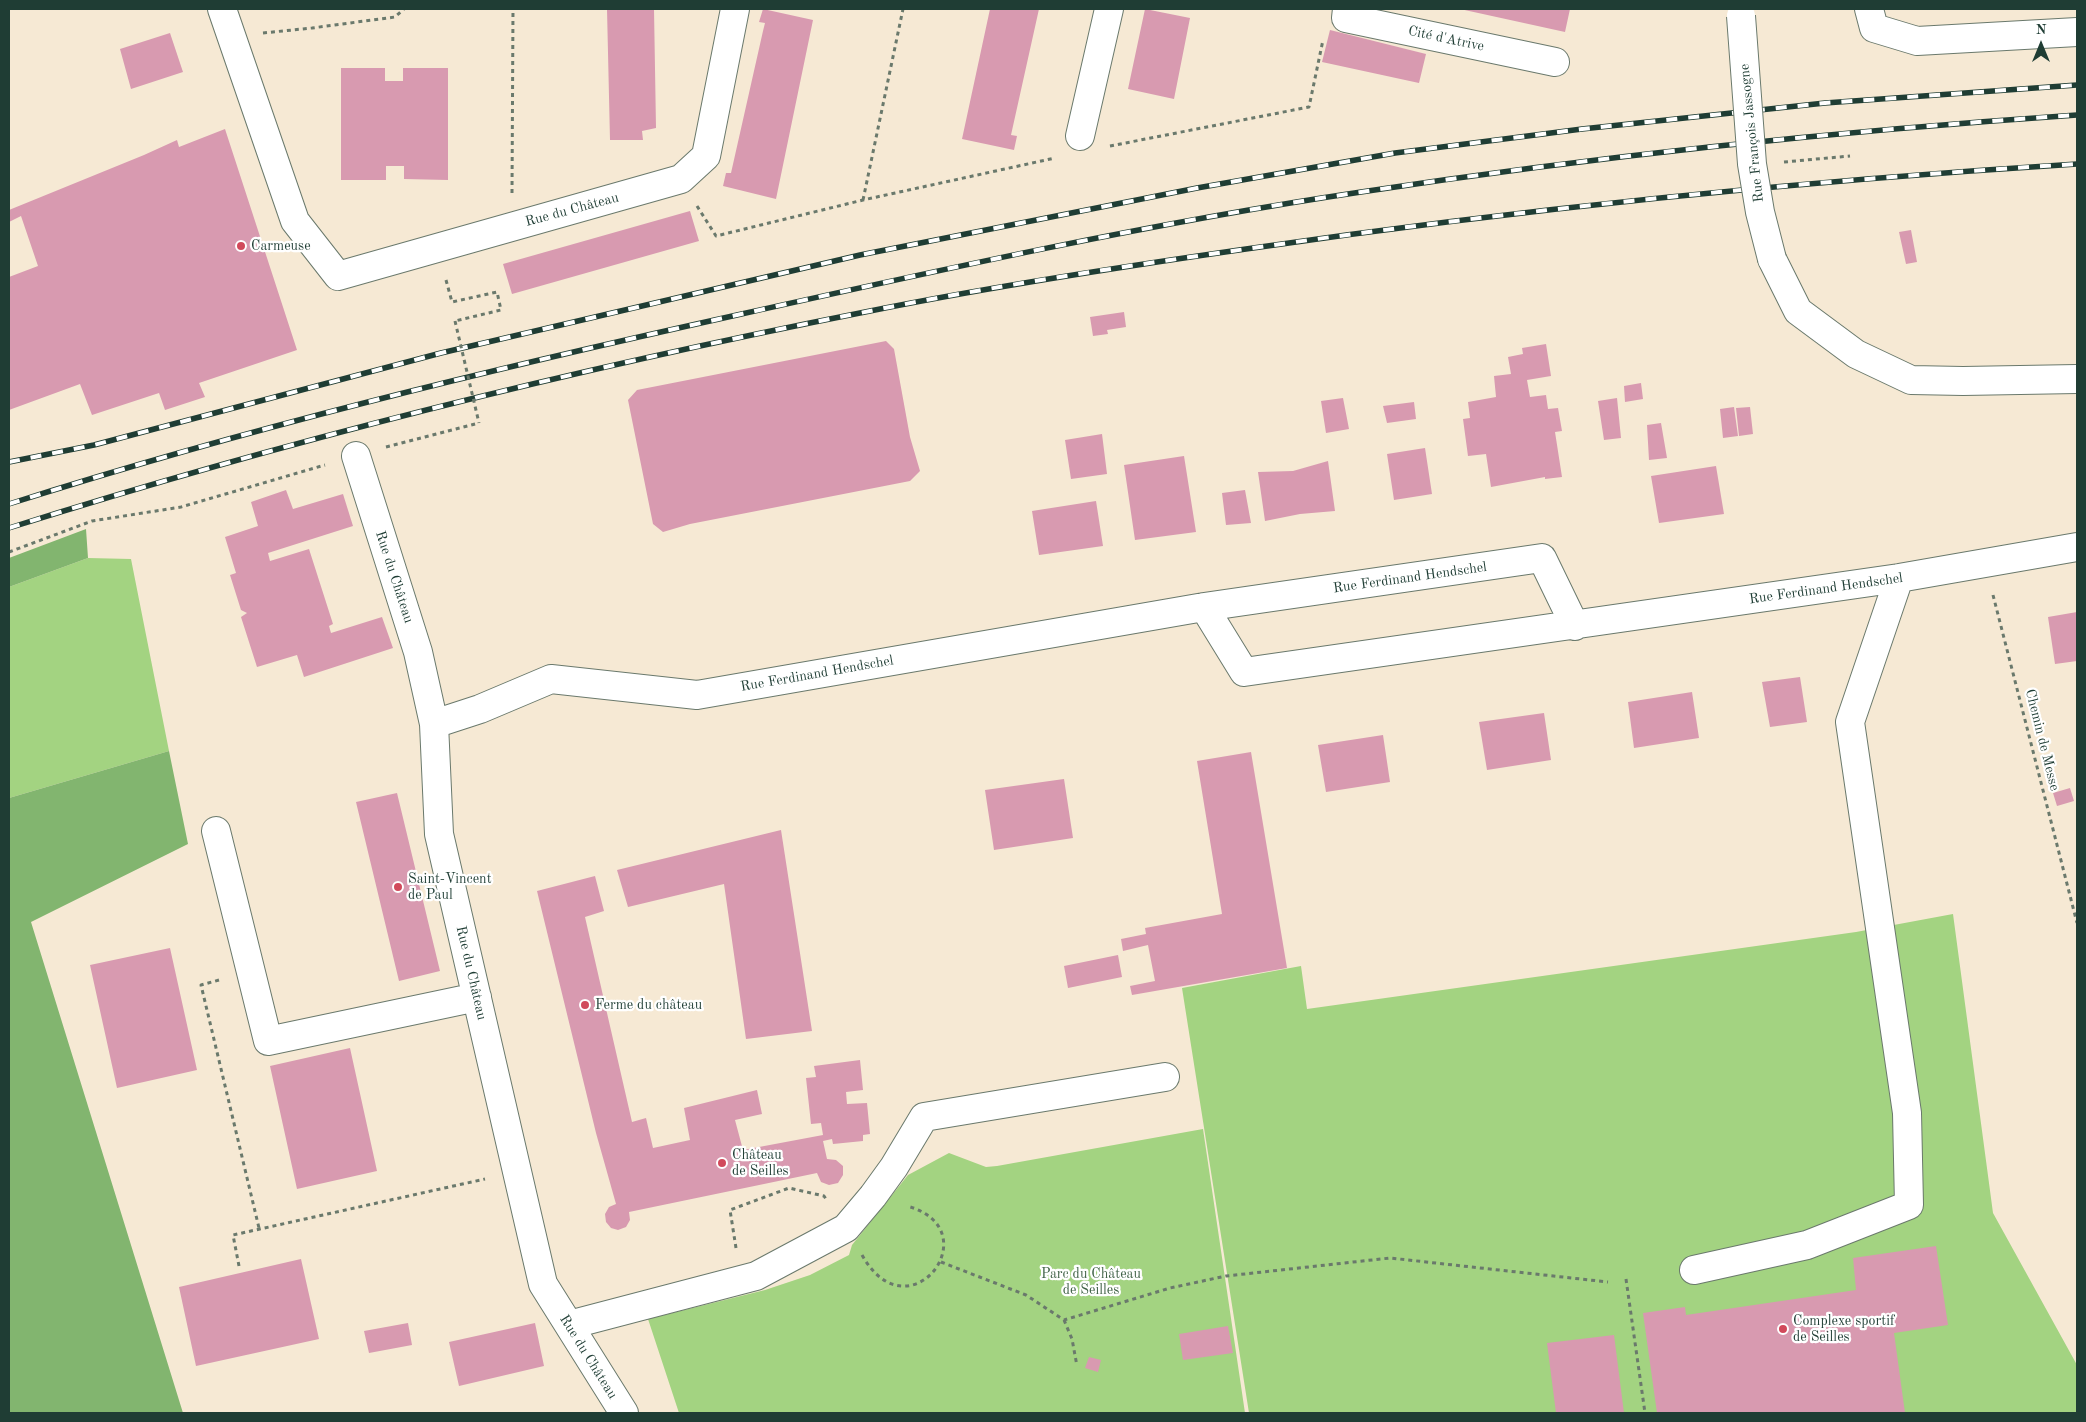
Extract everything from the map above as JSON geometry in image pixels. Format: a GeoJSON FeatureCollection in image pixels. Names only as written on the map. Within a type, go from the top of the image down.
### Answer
{"type":"FeatureCollection","features":[{"type":"Feature","properties":{"kind":"street","name":"Rue du Château"},"geometry":{"type":"LineString","coordinates":[[222,9],[296,221],[338,276],[511,226],[681,180],[706,156],[735,9]]}},
{"type":"Feature","properties":{"kind":"street"},"geometry":{"type":"LineString","coordinates":[[1080,136],[1109,9]]}},
{"type":"Feature","properties":{"kind":"street","name":"Cité d'Atrive"},"geometry":{"type":"LineString","coordinates":[[1347,9],[1346,18],[1555,62]]}},
{"type":"Feature","properties":{"kind":"street"},"geometry":{"type":"LineString","coordinates":[[1869,9],[1874,28],[1917,41],[2077,32]]}},
{"type":"Feature","properties":{"kind":"street","name":"Rue François Jassogne"},"geometry":{"type":"LineString","coordinates":[[1741,12],[1752,164],[1760,212],[1772,259],[1798,311],[1856,354],[1911,380],[2077,379]]}},
{"type":"Feature","properties":{"kind":"street","name":"Rue du Château"},"geometry":{"type":"LineString","coordinates":[[356,456],[418,652],[434,724],[439,834],[543,1284],[624,1413]]}},
{"type":"Feature","properties":{"kind":"street","name":"Rue Ferdinand Hendschel"},"geometry":{"type":"LineString","coordinates":[[1204,607],[1244,672],[1899,578],[2077,547]]}},
{"type":"Feature","properties":{"kind":"street","name":"Rue Ferdinand Hendschel"},"geometry":{"type":"LineString","coordinates":[[434,724],[480,709],[552,680],[697,695],[1204,607],[1542,558],[1575,626]]}},
{"type":"Feature","properties":{"kind":"street"},"geometry":{"type":"LineString","coordinates":[[1694,1270],[1807,1245],[1909,1205],[1907,1113],[1850,722],[1899,578]]}},
{"type":"Feature","properties":{"kind":"street"},"geometry":{"type":"LineString","coordinates":[[216,831],[268,1041],[477,997]]}},
{"type":"Feature","properties":{"kind":"street"},"geometry":{"type":"LineString","coordinates":[[569,1325],[756,1276],[846,1228],[874,1196],[924,1117],[1165,1077]]}},
{"type":"Feature","properties":{"kind":"path"},"geometry":{"type":"LineString","coordinates":[[230,35],[312,28],[395,17],[404,9]]}},
{"type":"Feature","properties":{"kind":"path"},"geometry":{"type":"LineString","coordinates":[[511,226],[513,9]]}},
{"type":"Feature","properties":{"kind":"path"},"geometry":{"type":"LineString","coordinates":[[863,200],[903,9]]}},
{"type":"Feature","properties":{"kind":"path"},"geometry":{"type":"LineString","coordinates":[[1109,147],[1309,108],[1323,36]]}},
{"type":"Feature","properties":{"kind":"path"},"geometry":{"type":"LineString","coordinates":[[681,180],[716,236],[863,200],[1061,156]]}},
{"type":"Feature","properties":{"kind":"path"},"geometry":{"type":"LineString","coordinates":[[1752,164],[1850,156]]}},
{"type":"Feature","properties":{"kind":"path"},"geometry":{"type":"LineString","coordinates":[[400,442],[479,423],[455,320],[501,310],[497,292],[452,302]]}},
{"type":"Feature","properties":{"kind":"path"},"geometry":{"type":"LineString","coordinates":[[9,552],[92,521],[181,507],[356,456]]}},
{"type":"Feature","properties":{"kind":"path","name":"Chemin de Messe"},"geometry":{"type":"LineString","coordinates":[[1985,563],[2077,923]]}},
{"type":"Feature","properties":{"kind":"path"},"geometry":{"type":"LineString","coordinates":[[251,971],[201,984],[259,1228]]}},
{"type":"Feature","properties":{"kind":"path"},"geometry":{"type":"LineString","coordinates":[[239,1266],[233,1234],[517,1172]]}},
{"type":"Feature","properties":{"kind":"path"},"geometry":{"type":"LineString","coordinates":[[741,1280],[730,1210],[789,1188],[824,1196],[870,1268],[885,1282],[898,1287],[912,1286],[924,1281],[934,1273],[941,1262],[944,1247],[942,1232],[934,1219],[922,1210],[887,1202],[874,1196]]}},
{"type":"Feature","properties":{"kind":"path"},"geometry":{"type":"LineString","coordinates":[[1064,1320],[1170,1288],[1226,1276],[1390,1258],[1608,1282]]}},
{"type":"Feature","properties":{"kind":"path"},"geometry":{"type":"LineString","coordinates":[[941,1262],[1026,1295],[1064,1320],[1072,1339],[1076,1366]]}},
{"type":"Feature","properties":{"kind":"path"},"geometry":{"type":"LineString","coordinates":[[1626,1279],[1645,1413]]}},
{"type":"Feature","properties":{"kind":"green space"},"geometry":{"type":"Polygon","coordinates":[[[86,529],[88,558],[9,587],[9,558],[86,529]]]}},
{"type":"Feature","properties":{"kind":"green space"},"geometry":{"type":"Polygon","coordinates":[[[88,558],[131,559],[169,751],[9,798],[9,587],[88,558]]]}},
{"type":"Feature","properties":{"kind":"green space"},"geometry":{"type":"Polygon","coordinates":[[[169,751],[188,844],[31,922],[183,1413],[9,1413],[9,798],[169,751]]]}},
{"type":"Feature","properties":{"kind":"green space"},"geometry":{"type":"Polygon","coordinates":[[[1953,914],[1993,1213],[2077,1365],[2077,1413],[1249,1413],[1182,988],[1301,966],[1307,1009],[1856,932],[1953,914]]]}},
{"type":"Feature","properties":{"kind":"green space","name":"Parc du Château de Seilles"},"geometry":{"type":"Polygon","coordinates":[[[1203,1129],[1245,1413],[679,1413],[648,1319],[765,1290],[810,1275],[849,1255],[852,1245],[908,1175],[949,1153],[986,1167],[997,1166],[1203,1129]]]}},
{"type":"Feature","properties":{"kind":"building"},"geometry":{"type":"Polygon","coordinates":[[[607,9],[654,9],[656,128],[642,131],[643,140],[610,140],[607,9]]]}},
{"type":"Feature","properties":{"kind":"building"},"geometry":{"type":"Polygon","coordinates":[[[763,9],[813,20],[776,199],[723,186],[726,173],[731,173],[765,23],[759,22],[763,9]]]}},
{"type":"Feature","properties":{"kind":"building"},"geometry":{"type":"Polygon","coordinates":[[[990,9],[1039,9],[1011,135],[1017,136],[1014,150],[962,139],[990,9]]]}},
{"type":"Feature","properties":{"kind":"building"},"geometry":{"type":"Polygon","coordinates":[[[1145,9],[1190,18],[1174,99],[1128,89],[1145,9]]]}},
{"type":"Feature","properties":{"kind":"building"},"geometry":{"type":"Polygon","coordinates":[[[1460,9],[1570,9],[1565,32],[1460,9]]]}},
{"type":"Feature","properties":{"kind":"building"},"geometry":{"type":"Polygon","coordinates":[[[1330,30],[1426,54],[1419,83],[1322,62],[1330,30]]]}},
{"type":"Feature","properties":{"kind":"building"},"geometry":{"type":"Polygon","coordinates":[[[170,33],[183,72],[131,89],[120,49],[170,33]]]}},
{"type":"Feature","properties":{"kind":"building"},"geometry":{"type":"Polygon","coordinates":[[[341,68],[385,68],[385,81],[403,81],[403,68],[448,68],[448,180],[404,179],[404,166],[386,166],[386,180],[341,180],[341,68]]]}},
{"type":"Feature","properties":{"kind":"building"},"geometry":{"type":"Polygon","coordinates":[[[225,129],[297,350],[199,383],[205,397],[165,410],[159,393],[92,415],[80,384],[9,410],[9,277],[38,266],[21,216],[9,222],[9,210],[177,140],[179,147],[225,129]]]}},
{"type":"Feature","properties":{"kind":"building"},"geometry":{"type":"Polygon","coordinates":[[[690,211],[699,241],[512,294],[503,264],[690,211]]]}},
{"type":"Feature","properties":{"kind":"building"},"geometry":{"type":"Polygon","coordinates":[[[1911,230],[1917,262],[1906,264],[1899,232],[1911,230]]]}},
{"type":"Feature","properties":{"kind":"building"},"geometry":{"type":"Polygon","coordinates":[[[1124,312],[1126,327],[1107,330],[1108,334],[1093,336],[1090,317],[1124,312]]]}},
{"type":"Feature","properties":{"kind":"building"},"geometry":{"type":"Polygon","coordinates":[[[886,341],[894,349],[910,437],[920,471],[910,481],[690,524],[663,532],[653,524],[628,400],[637,390],[886,341]]]}},
{"type":"Feature","properties":{"kind":"building"},"geometry":{"type":"Polygon","coordinates":[[[1546,344],[1551,376],[1527,380],[1530,397],[1546,395],[1548,409],[1558,408],[1562,431],[1555,432],[1562,477],[1545,479],[1545,477],[1491,487],[1486,454],[1468,456],[1463,419],[1470,418],[1468,402],[1496,397],[1494,376],[1511,374],[1508,357],[1523,354],[1522,348],[1546,344]]]}},
{"type":"Feature","properties":{"kind":"building"},"geometry":{"type":"Polygon","coordinates":[[[1641,383],[1643,399],[1625,402],[1624,386],[1641,383]]]}},
{"type":"Feature","properties":{"kind":"building"},"geometry":{"type":"Polygon","coordinates":[[[1343,398],[1349,429],[1326,433],[1321,401],[1343,398]]]}},
{"type":"Feature","properties":{"kind":"building"},"geometry":{"type":"Polygon","coordinates":[[[1617,398],[1621,438],[1604,440],[1598,401],[1617,398]]]}},
{"type":"Feature","properties":{"kind":"building"},"geometry":{"type":"Polygon","coordinates":[[[1414,402],[1416,419],[1387,423],[1383,406],[1414,402]]]}},
{"type":"Feature","properties":{"kind":"building"},"geometry":{"type":"Polygon","coordinates":[[[1734,407],[1738,436],[1723,438],[1720,409],[1734,407]]]}},
{"type":"Feature","properties":{"kind":"building"},"geometry":{"type":"Polygon","coordinates":[[[1750,407],[1753,434],[1739,436],[1736,408],[1750,407]]]}},
{"type":"Feature","properties":{"kind":"building"},"geometry":{"type":"Polygon","coordinates":[[[1661,423],[1667,458],[1649,460],[1647,425],[1661,423]]]}},
{"type":"Feature","properties":{"kind":"building"},"geometry":{"type":"Polygon","coordinates":[[[1102,434],[1107,474],[1071,479],[1065,440],[1102,434]]]}},
{"type":"Feature","properties":{"kind":"building"},"geometry":{"type":"Polygon","coordinates":[[[1425,448],[1432,494],[1394,500],[1387,454],[1425,448]]]}},
{"type":"Feature","properties":{"kind":"building"},"geometry":{"type":"Polygon","coordinates":[[[1184,456],[1196,532],[1135,540],[1124,465],[1184,456]]]}},
{"type":"Feature","properties":{"kind":"building"},"geometry":{"type":"Polygon","coordinates":[[[1328,461],[1335,511],[1300,514],[1265,521],[1258,472],[1293,471],[1328,461]]]}},
{"type":"Feature","properties":{"kind":"building"},"geometry":{"type":"Polygon","coordinates":[[[1716,466],[1724,514],[1659,523],[1651,476],[1716,466]]]}},
{"type":"Feature","properties":{"kind":"building"},"geometry":{"type":"Polygon","coordinates":[[[286,490],[293,509],[343,494],[353,526],[268,553],[270,561],[309,549],[333,624],[329,626],[331,633],[382,617],[393,648],[304,677],[297,655],[257,667],[241,617],[247,613],[241,610],[230,575],[236,573],[225,537],[258,526],[251,502],[286,490]]]}},
{"type":"Feature","properties":{"kind":"building"},"geometry":{"type":"Polygon","coordinates":[[[1245,490],[1251,523],[1226,525],[1222,493],[1245,490]]]}},
{"type":"Feature","properties":{"kind":"building"},"geometry":{"type":"Polygon","coordinates":[[[1096,501],[1103,546],[1039,555],[1032,511],[1096,501]]]}},
{"type":"Feature","properties":{"kind":"building"},"geometry":{"type":"Polygon","coordinates":[[[2077,612],[2077,661],[2055,664],[2048,617],[2077,612]]]}},
{"type":"Feature","properties":{"kind":"building"},"geometry":{"type":"Polygon","coordinates":[[[1800,677],[1807,722],[1770,727],[1762,682],[1800,677]]]}},
{"type":"Feature","properties":{"kind":"building"},"geometry":{"type":"Polygon","coordinates":[[[1692,692],[1699,738],[1634,748],[1628,702],[1692,692]]]}},
{"type":"Feature","properties":{"kind":"building"},"geometry":{"type":"Polygon","coordinates":[[[1544,713],[1551,760],[1487,770],[1479,722],[1544,713]]]}},
{"type":"Feature","properties":{"kind":"building"},"geometry":{"type":"Polygon","coordinates":[[[1383,735],[1390,782],[1326,792],[1318,745],[1383,735]]]}},
{"type":"Feature","properties":{"kind":"building"},"geometry":{"type":"Polygon","coordinates":[[[1251,752],[1287,968],[1132,995],[1130,986],[1155,981],[1148,945],[1123,951],[1121,939],[1146,934],[1145,928],[1222,914],[1197,761],[1251,752]]]}},
{"type":"Feature","properties":{"kind":"building"},"geometry":{"type":"Polygon","coordinates":[[[1064,779],[1073,838],[994,850],[985,790],[1064,779]]]}},
{"type":"Feature","properties":{"kind":"building"},"geometry":{"type":"Polygon","coordinates":[[[2070,788],[2074,801],[2057,806],[2053,793],[2070,788]]]}},
{"type":"Feature","properties":{"kind":"building","name":"Saint-Vincent de Paul"},"geometry":{"type":"Polygon","coordinates":[[[397,793],[440,971],[399,981],[356,802],[397,793]]]}},
{"type":"Feature","properties":{"kind":"building"},"geometry":{"type":"Polygon","coordinates":[[[781,830],[812,1031],[746,1039],[724,884],[628,907],[617,870],[781,830]]]}},
{"type":"Feature","properties":{"kind":"building"},"geometry":{"type":"Polygon","coordinates":[[[595,876],[604,911],[585,917],[632,1122],[646,1118],[653,1148],[690,1140],[684,1108],[757,1090],[762,1114],[735,1120],[743,1150],[823,1135],[821,1123],[811,1124],[806,1078],[816,1077],[814,1066],[860,1060],[863,1090],[846,1092],[847,1104],[867,1103],[870,1134],[863,1135],[863,1141],[833,1144],[832,1139],[823,1141],[827,1159],[836,1160],[843,1166],[843,1175],[838,1183],[829,1185],[821,1182],[817,1173],[629,1212],[630,1220],[626,1227],[618,1230],[611,1228],[606,1222],[605,1214],[609,1207],[616,1204],[596,1133],[537,891],[595,876]]]}},
{"type":"Feature","properties":{"kind":"building"},"geometry":{"type":"Polygon","coordinates":[[[170,948],[197,1070],[117,1088],[90,965],[170,948]]]}},
{"type":"Feature","properties":{"kind":"building"},"geometry":{"type":"Polygon","coordinates":[[[1118,955],[1122,977],[1068,988],[1064,966],[1118,955]]]}},
{"type":"Feature","properties":{"kind":"building"},"geometry":{"type":"Polygon","coordinates":[[[350,1048],[377,1171],[297,1189],[270,1066],[350,1048]]]}},
{"type":"Feature","properties":{"kind":"building","name":"Complexe sportif de Seilles"},"geometry":{"type":"Polygon","coordinates":[[[1936,1246],[1948,1325],[1894,1333],[1905,1413],[1657,1413],[1643,1313],[1685,1307],[1686,1315],[1856,1290],[1853,1258],[1936,1246]]]}},
{"type":"Feature","properties":{"kind":"building"},"geometry":{"type":"Polygon","coordinates":[[[301,1259],[319,1339],[196,1366],[179,1287],[301,1259]]]}},
{"type":"Feature","properties":{"kind":"building"},"geometry":{"type":"Polygon","coordinates":[[[408,1323],[412,1345],[369,1353],[364,1331],[408,1323]]]}},
{"type":"Feature","properties":{"kind":"building"},"geometry":{"type":"Polygon","coordinates":[[[535,1323],[544,1366],[459,1386],[449,1342],[535,1323]]]}},
{"type":"Feature","properties":{"kind":"building"},"geometry":{"type":"Polygon","coordinates":[[[1228,1326],[1233,1353],[1183,1360],[1179,1334],[1228,1326]]]}},
{"type":"Feature","properties":{"kind":"building"},"geometry":{"type":"Polygon","coordinates":[[[1614,1335],[1624,1413],[1556,1413],[1547,1343],[1614,1335]]]}},
{"type":"Feature","properties":{"kind":"building"},"geometry":{"type":"Polygon","coordinates":[[[1089,1357],[1101,1360],[1098,1372],[1085,1368],[1089,1357]]]}},
{"type":"Feature","properties":{"kind":"railway"},"geometry":{"type":"LineString","coordinates":[[9,462],[94,445],[441,353],[860,255],[1197,188],[1395,153],[1582,129],[1825,103],[2077,85]]}},
{"type":"Feature","properties":{"kind":"railway"},"geometry":{"type":"LineString","coordinates":[[9,504],[189,450],[462,378],[815,298],[1126,232],[1361,192],[1629,156],[1808,137],[2077,115]]}},
{"type":"Feature","properties":{"kind":"railway"},"geometry":{"type":"LineString","coordinates":[[9,528],[115,495],[329,435],[544,381],[761,333],[963,293],[1246,249],[1453,221],[1765,188],[2077,164]]}},
{"type":"Feature","properties":{"kind":"place","name":"Carmeuse"},"geometry":{"type":"Point","coordinates":[241,246]}},
{"type":"Feature","properties":{"kind":"place","name":"Saint-Vincent de Paul"},"geometry":{"type":"Point","coordinates":[398,887]}},
{"type":"Feature","properties":{"kind":"place","name":"Ferme du château"},"geometry":{"type":"Point","coordinates":[585,1005]}},
{"type":"Feature","properties":{"kind":"place","name":"Château de Seilles"},"geometry":{"type":"Point","coordinates":[722,1163]}},
{"type":"Feature","properties":{"kind":"place","name":"Complexe sportif de Seilles"},"geometry":{"type":"Point","coordinates":[1783,1329]}}]}
